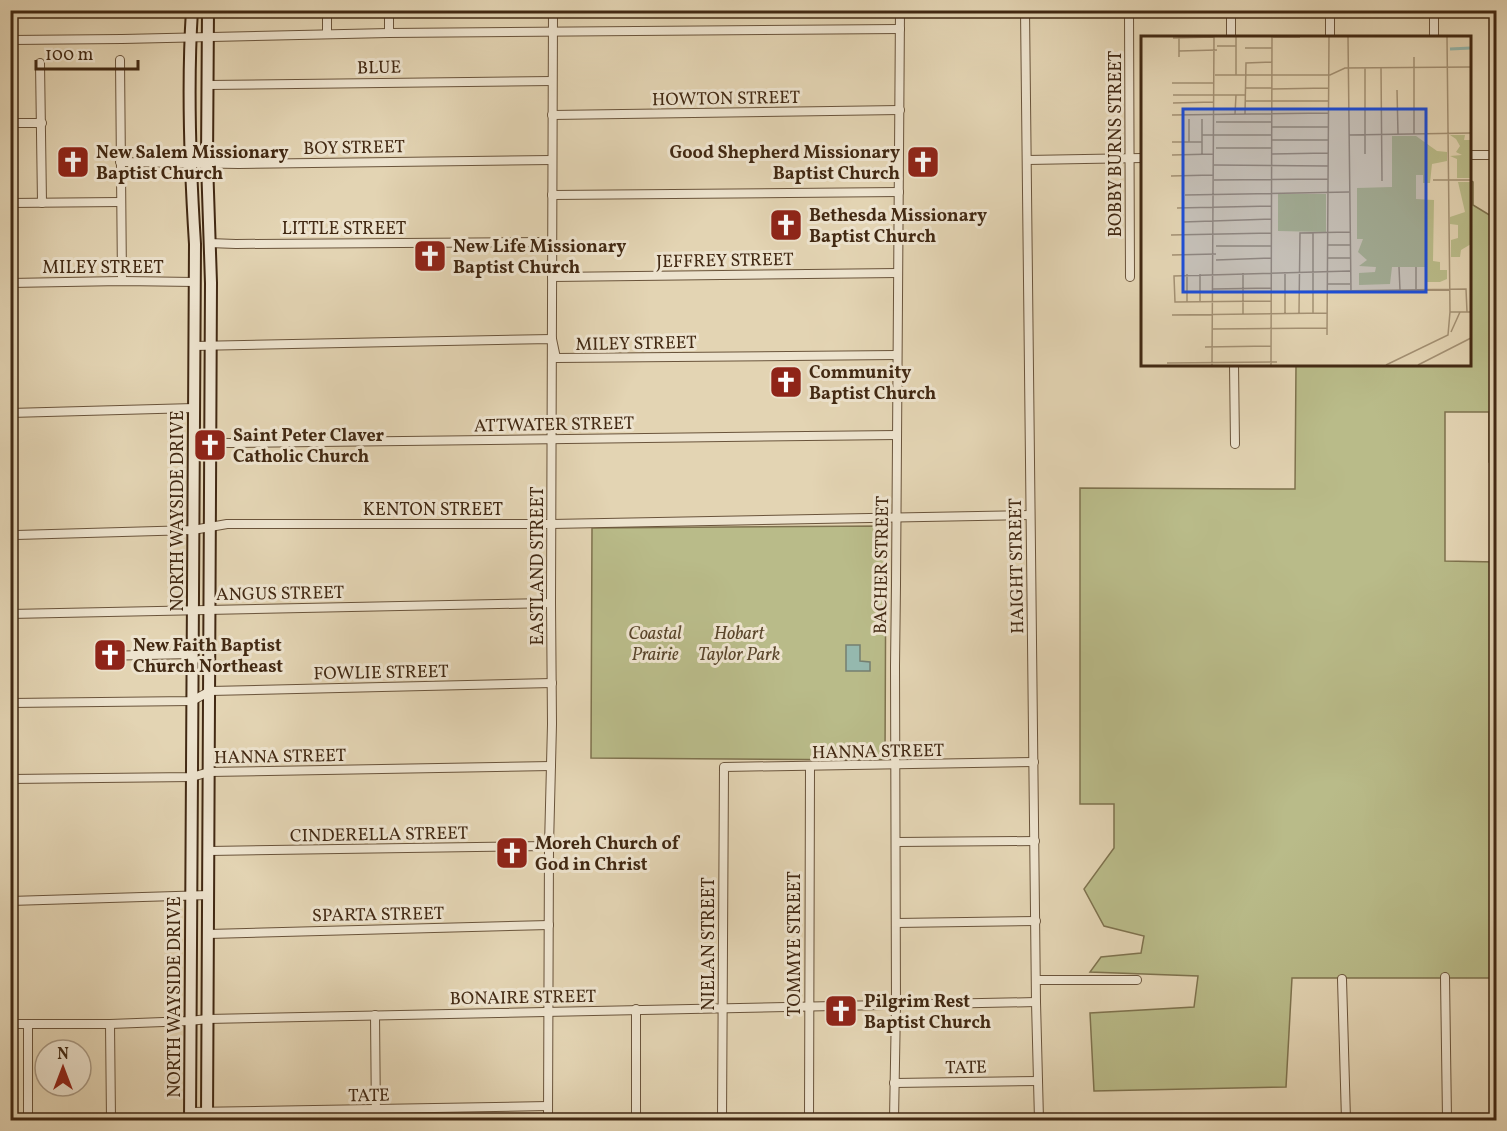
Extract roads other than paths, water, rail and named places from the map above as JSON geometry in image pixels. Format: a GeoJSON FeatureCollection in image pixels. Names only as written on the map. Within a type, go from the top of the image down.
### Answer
{"type":"FeatureCollection","features":[{"type":"Feature","properties":{"kind":"main road","name":"NORTH WAYSIDE DRIVE"},"geometry":{"type":"LineString","coordinates":[[190,1116],[195,282],[190,162],[192,10]]}},
{"type":"Feature","properties":{"kind":"main road","name":"NORTH WAYSIDE DRIVE"},"geometry":{"type":"LineString","coordinates":[[207,1116],[212,283],[207,162],[208,10]]}},
{"type":"Feature","properties":{"kind":"main road"},"geometry":{"type":"LineString","coordinates":[[195,282],[212,283]]}},
{"type":"Feature","properties":{"kind":"street"},"geometry":{"type":"LineString","coordinates":[[327,10],[327,34]]}},
{"type":"Feature","properties":{"kind":"street"},"geometry":{"type":"LineString","coordinates":[[389,10],[389,33]]}},
{"type":"Feature","properties":{"kind":"street","name":"EASTLAND STREET"},"geometry":{"type":"LineString","coordinates":[[548,1120],[552,683],[553,10]]}},
{"type":"Feature","properties":{"kind":"street","name":"BACHER STREET"},"geometry":{"type":"LineString","coordinates":[[894,1120],[900,10]]}},
{"type":"Feature","properties":{"kind":"street","name":"HAIGHT STREET"},"geometry":{"type":"LineString","coordinates":[[1025,10],[1036,1002],[1040,1120]]}},
{"type":"Feature","properties":{"kind":"street","name":"BOBBY BURNS STREET"},"geometry":{"type":"LineString","coordinates":[[1129,10],[1130,277]]}},
{"type":"Feature","properties":{"kind":"street"},"geometry":{"type":"LineString","coordinates":[[1231,10],[1231,36]]}},
{"type":"Feature","properties":{"kind":"street"},"geometry":{"type":"LineString","coordinates":[[1330,10],[1330,36]]}},
{"type":"Feature","properties":{"kind":"street"},"geometry":{"type":"LineString","coordinates":[[1434,10],[1434,36]]}},
{"type":"Feature","properties":{"kind":"street"},"geometry":{"type":"LineString","coordinates":[[10,40],[389,33],[900,29]]}},
{"type":"Feature","properties":{"kind":"street"},"geometry":{"type":"LineString","coordinates":[[120,60],[122,281]]}},
{"type":"Feature","properties":{"kind":"street"},"geometry":{"type":"LineString","coordinates":[[40,63],[42,203]]}},
{"type":"Feature","properties":{"kind":"street","name":"BLUE"},"geometry":{"type":"LineString","coordinates":[[207,85],[552,81]]}},
{"type":"Feature","properties":{"kind":"street","name":"HOWTON STREET"},"geometry":{"type":"LineString","coordinates":[[552,115],[900,110]]}},
{"type":"Feature","properties":{"kind":"street"},"geometry":{"type":"LineString","coordinates":[[10,123],[42,123]]}},
{"type":"Feature","properties":{"kind":"street"},"geometry":{"type":"LineString","coordinates":[[1471,155],[1497,155]]}},
{"type":"Feature","properties":{"kind":"street"},"geometry":{"type":"LineString","coordinates":[[1027,159],[1141,158]]}},
{"type":"Feature","properties":{"kind":"street","name":"BOY STREET"},"geometry":{"type":"LineString","coordinates":[[120,162],[238,164],[552,160]]}},
{"type":"Feature","properties":{"kind":"street"},"geometry":{"type":"LineString","coordinates":[[552,195],[899,192]]}},
{"type":"Feature","properties":{"kind":"street"},"geometry":{"type":"LineString","coordinates":[[10,203],[121,202]]}},
{"type":"Feature","properties":{"kind":"street","name":"LITTLE STREET"},"geometry":{"type":"LineString","coordinates":[[209,243],[551,242]]}},
{"type":"Feature","properties":{"kind":"street","name":"JEFFREY STREET"},"geometry":{"type":"LineString","coordinates":[[552,277],[898,273]]}},
{"type":"Feature","properties":{"kind":"street","name":"MILEY STREET"},"geometry":{"type":"LineString","coordinates":[[10,282],[195,282]]}},
{"type":"Feature","properties":{"kind":"street","name":"MILEY STREET"},"geometry":{"type":"LineString","coordinates":[[194,346],[552,339],[556,358],[897,355]]}},
{"type":"Feature","properties":{"kind":"street"},"geometry":{"type":"LineString","coordinates":[[1234,366],[1234,444]]}},
{"type":"Feature","properties":{"kind":"street"},"geometry":{"type":"LineString","coordinates":[[10,414],[194,408]]}},
{"type":"Feature","properties":{"kind":"street","name":"ATTWATER STREET"},"geometry":{"type":"LineString","coordinates":[[194,442],[897,435]]}},
{"type":"Feature","properties":{"kind":"street","name":"KENTON STREET"},"geometry":{"type":"LineString","coordinates":[[15,535],[193,530],[227,524],[551,524],[1030,515]]}},
{"type":"Feature","properties":{"kind":"street","name":"ANGUS STREET"},"geometry":{"type":"LineString","coordinates":[[10,614],[551,603]]}},
{"type":"Feature","properties":{"kind":"street"},"geometry":{"type":"LineString","coordinates":[[99,656],[192,654]]}},
{"type":"Feature","properties":{"kind":"street","name":"FOWLIE STREET"},"geometry":{"type":"LineString","coordinates":[[210,691],[552,683]]}},
{"type":"Feature","properties":{"kind":"street"},"geometry":{"type":"LineString","coordinates":[[10,703],[192,701],[210,691]]}},
{"type":"Feature","properties":{"kind":"street","name":"HANNA STREET"},"geometry":{"type":"LineString","coordinates":[[724,768],[1034,762]]}},
{"type":"Feature","properties":{"kind":"street","name":"HANNA STREET"},"geometry":{"type":"LineString","coordinates":[[10,779],[192,777],[209,772],[551,766]]}},
{"type":"Feature","properties":{"kind":"street","name":"TOMMYE STREET"},"geometry":{"type":"LineString","coordinates":[[809,1120],[810,767]]}},
{"type":"Feature","properties":{"kind":"street","name":"NIELAN STREET"},"geometry":{"type":"LineString","coordinates":[[722,1120],[724,768]]}},
{"type":"Feature","properties":{"kind":"street"},"geometry":{"type":"LineString","coordinates":[[896,842],[1035,841]]}},
{"type":"Feature","properties":{"kind":"street","name":"CINDERELLA STREET"},"geometry":{"type":"LineString","coordinates":[[209,851],[549,846]]}},
{"type":"Feature","properties":{"kind":"street"},"geometry":{"type":"LineString","coordinates":[[10,901],[208,895]]}},
{"type":"Feature","properties":{"kind":"street"},"geometry":{"type":"LineString","coordinates":[[896,923],[1036,921]]}},
{"type":"Feature","properties":{"kind":"street","name":"SPARTA STREET"},"geometry":{"type":"LineString","coordinates":[[208,934],[549,925]]}},
{"type":"Feature","properties":{"kind":"street"},"geometry":{"type":"LineString","coordinates":[[1445,977],[1447,1119]]}},
{"type":"Feature","properties":{"kind":"street"},"geometry":{"type":"LineString","coordinates":[[1342,979],[1346,1120]]}},
{"type":"Feature","properties":{"kind":"street"},"geometry":{"type":"LineString","coordinates":[[1037,980],[1137,980]]}},
{"type":"Feature","properties":{"kind":"street","name":"BONAIRE STREET"},"geometry":{"type":"LineString","coordinates":[[10,1024],[110,1024],[375,1015],[1036,1002]]}},
{"type":"Feature","properties":{"kind":"street"},"geometry":{"type":"LineString","coordinates":[[636,1009],[636,1120]]}},
{"type":"Feature","properties":{"kind":"street"},"geometry":{"type":"LineString","coordinates":[[375,1015],[375,1120]]}},
{"type":"Feature","properties":{"kind":"street"},"geometry":{"type":"LineString","coordinates":[[28,1024],[28,1120]]}},
{"type":"Feature","properties":{"kind":"street"},"geometry":{"type":"LineString","coordinates":[[110,1024],[111,1120]]}},
{"type":"Feature","properties":{"kind":"street","name":"TATE"},"geometry":{"type":"LineString","coordinates":[[894,1083],[1038,1081]]}},
{"type":"Feature","properties":{"kind":"street","name":"TATE"},"geometry":{"type":"LineString","coordinates":[[190,1116],[548,1106]]}},
{"type":"Feature","properties":{"kind":"street"},"geometry":{"type":"LineString","coordinates":[[1353,1120],[1497,1119]]}},
{"type":"Feature","properties":{"kind":"water"},"geometry":{"type":"Polygon","coordinates":[[[846,645],[860,645],[860,661],[870,662],[870,671],[846,671],[846,645]]]}},
{"type":"Feature","properties":{"kind":"place","name":"New Salem Missionary Baptist Church"},"geometry":{"type":"Point","coordinates":[73,162]}},
{"type":"Feature","properties":{"kind":"place","name":"Good Shepherd Missionary Baptist Church"},"geometry":{"type":"Point","coordinates":[923,162]}},
{"type":"Feature","properties":{"kind":"place","name":"Bethesda Missionary Baptist Church"},"geometry":{"type":"Point","coordinates":[786,225]}},
{"type":"Feature","properties":{"kind":"place","name":"New Life Missionary Baptist Church"},"geometry":{"type":"Point","coordinates":[430,256]}},
{"type":"Feature","properties":{"kind":"place","name":"Community Baptist Church"},"geometry":{"type":"Point","coordinates":[786,382]}},
{"type":"Feature","properties":{"kind":"place","name":"Saint Peter Claver Catholic Church"},"geometry":{"type":"Point","coordinates":[210,445]}},
{"type":"Feature","properties":{"kind":"place","name":"New Faith Baptist Church Northeast"},"geometry":{"type":"Point","coordinates":[110,655]}},
{"type":"Feature","properties":{"kind":"place","name":"Moreh Church of God in Christ"},"geometry":{"type":"Point","coordinates":[512,853]}},
{"type":"Feature","properties":{"kind":"place","name":"Pilgrim Rest Baptist Church"},"geometry":{"type":"Point","coordinates":[841,1011]}},
{"type":"Feature","properties":{"kind":"park label","name":"Coastal Prairie"},"geometry":{"type":"Point","coordinates":[655,643]}},
{"type":"Feature","properties":{"kind":"park label","name":"Hobart Taylor Park"},"geometry":{"type":"Point","coordinates":[739,643]}}]}
